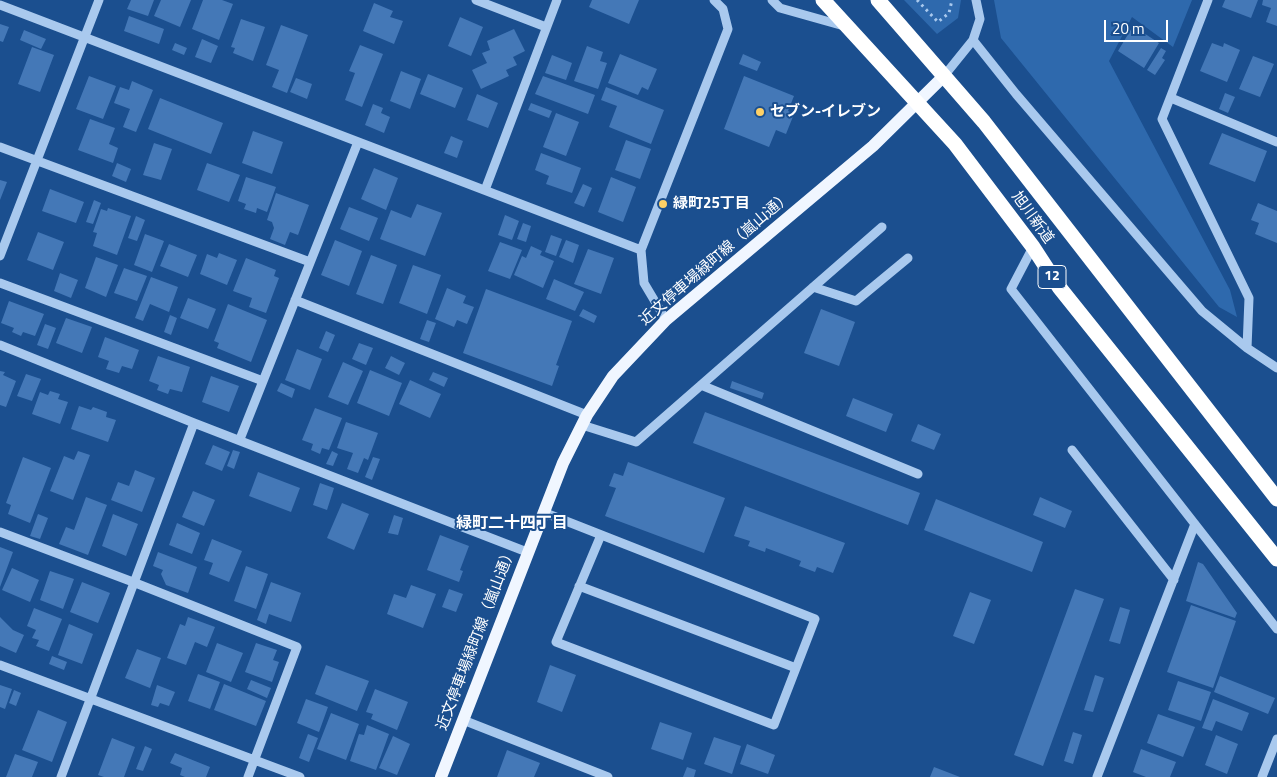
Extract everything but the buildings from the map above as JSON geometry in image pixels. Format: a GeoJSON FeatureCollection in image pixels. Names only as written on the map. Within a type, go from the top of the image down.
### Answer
{"type":"FeatureCollection","features":[{"type":"Feature","properties":{"kind":"highway","name":"旭川新道"},"geometry":{"type":"LineString","coordinates":[[823,0],[955,144],[1033,247],[1059,287],[1277,559]]}},
{"type":"Feature","properties":{"kind":"highway","name":"旭川新道"},"geometry":{"type":"LineString","coordinates":[[878,0],[990,130],[1277,499]]}},
{"type":"Feature","properties":{"kind":"main road","name":"近文停車場緑町線（嵐山通）"},"geometry":{"type":"LineString","coordinates":[[441,777],[563,462],[585,420],[613,376],[666,320],[873,146],[944,76]]}},
{"type":"Feature","properties":{"kind":"street"},"geometry":{"type":"LineString","coordinates":[[0,256],[99,0]]}},
{"type":"Feature","properties":{"kind":"street"},"geometry":{"type":"LineString","coordinates":[[476,0],[546,27]]}},
{"type":"Feature","properties":{"kind":"street"},"geometry":{"type":"LineString","coordinates":[[484,190],[557,0]]}},
{"type":"Feature","properties":{"kind":"street"},"geometry":{"type":"LineString","coordinates":[[666,320],[644,283],[641,250],[728,29],[723,9],[714,0]]}},
{"type":"Feature","properties":{"kind":"street"},"geometry":{"type":"LineString","coordinates":[[772,0],[780,8],[847,27]]}},
{"type":"Feature","properties":{"kind":"street"},"geometry":{"type":"LineString","coordinates":[[944,76],[973,40],[980,18],[976,0]]}},
{"type":"Feature","properties":{"kind":"street"},"geometry":{"type":"LineString","coordinates":[[1208,0],[1162,119],[1249,298],[1247,348]]}},
{"type":"Feature","properties":{"kind":"street"},"geometry":{"type":"LineString","coordinates":[[0,5],[641,250]]}},
{"type":"Feature","properties":{"kind":"street"},"geometry":{"type":"LineString","coordinates":[[973,40],[1016,94],[1202,312],[1247,348],[1277,368]]}},
{"type":"Feature","properties":{"kind":"street"},"geometry":{"type":"LineString","coordinates":[[1171,98],[1277,142]]}},
{"type":"Feature","properties":{"kind":"street"},"geometry":{"type":"LineString","coordinates":[[240,439],[358,142]]}},
{"type":"Feature","properties":{"kind":"street"},"geometry":{"type":"LineString","coordinates":[[0,147],[310,262]]}},
{"type":"Feature","properties":{"kind":"street"},"geometry":{"type":"LineString","coordinates":[[295,300],[636,442],[882,226]]}},
{"type":"Feature","properties":{"kind":"street"},"geometry":{"type":"LineString","coordinates":[[1033,247],[1011,289],[1277,629]]}},
{"type":"Feature","properties":{"kind":"street"},"geometry":{"type":"LineString","coordinates":[[813,287],[856,302],[908,258]]}},
{"type":"Feature","properties":{"kind":"street"},"geometry":{"type":"LineString","coordinates":[[0,282],[263,381]]}},
{"type":"Feature","properties":{"kind":"street"},"geometry":{"type":"LineString","coordinates":[[0,345],[194,423],[240,439],[527,552]]}},
{"type":"Feature","properties":{"kind":"street"},"geometry":{"type":"LineString","coordinates":[[701,385],[918,474]]}},
{"type":"Feature","properties":{"kind":"street"},"geometry":{"type":"LineString","coordinates":[[61,777],[194,423]]}},
{"type":"Feature","properties":{"kind":"street"},"geometry":{"type":"LineString","coordinates":[[1072,450],[1174,580]]}},
{"type":"Feature","properties":{"kind":"street"},"geometry":{"type":"LineString","coordinates":[[543,512],[601,535],[815,620],[774,725],[556,642],[601,535]]}},
{"type":"Feature","properties":{"kind":"street"},"geometry":{"type":"LineString","coordinates":[[1097,777],[1194,524]]}},
{"type":"Feature","properties":{"kind":"street"},"geometry":{"type":"LineString","coordinates":[[0,532],[134,582],[297,647],[248,777]]}},
{"type":"Feature","properties":{"kind":"street"},"geometry":{"type":"LineString","coordinates":[[580,586],[796,668]]}},
{"type":"Feature","properties":{"kind":"street"},"geometry":{"type":"LineString","coordinates":[[0,665],[300,777]]}},
{"type":"Feature","properties":{"kind":"street"},"geometry":{"type":"LineString","coordinates":[[463,720],[608,777]]}},
{"type":"Feature","properties":{"kind":"street"},"geometry":{"type":"LineString","coordinates":[[1262,777],[1277,739]]}},
{"type":"Feature","properties":{"kind":"path"},"geometry":{"type":"LineString","coordinates":[[918,0],[938,22],[949,13],[952,0]]}},
{"type":"Feature","properties":{"kind":"shaded area"},"geometry":{"type":"Polygon","coordinates":[[[904,0],[961,0],[958,18],[937,34],[904,0]]]}},
{"type":"Feature","properties":{"kind":"shaded area"},"geometry":{"type":"Polygon","coordinates":[[[994,0],[1192,0],[1173,47],[1132,17],[1109,61],[1230,290],[1237,317],[1219,307],[1001,38],[994,0]]]}},
{"type":"Feature","properties":{"kind":"place","name":"セブン-イレブン"},"geometry":{"type":"Point","coordinates":[760,112]}},
{"type":"Feature","properties":{"kind":"place","name":"緑町25丁目"},"geometry":{"type":"Point","coordinates":[663,204]}},
{"type":"Feature","properties":{"kind":"district","name":"緑町二十四丁目"},"geometry":{"type":"Point","coordinates":[512,524]}}]}
